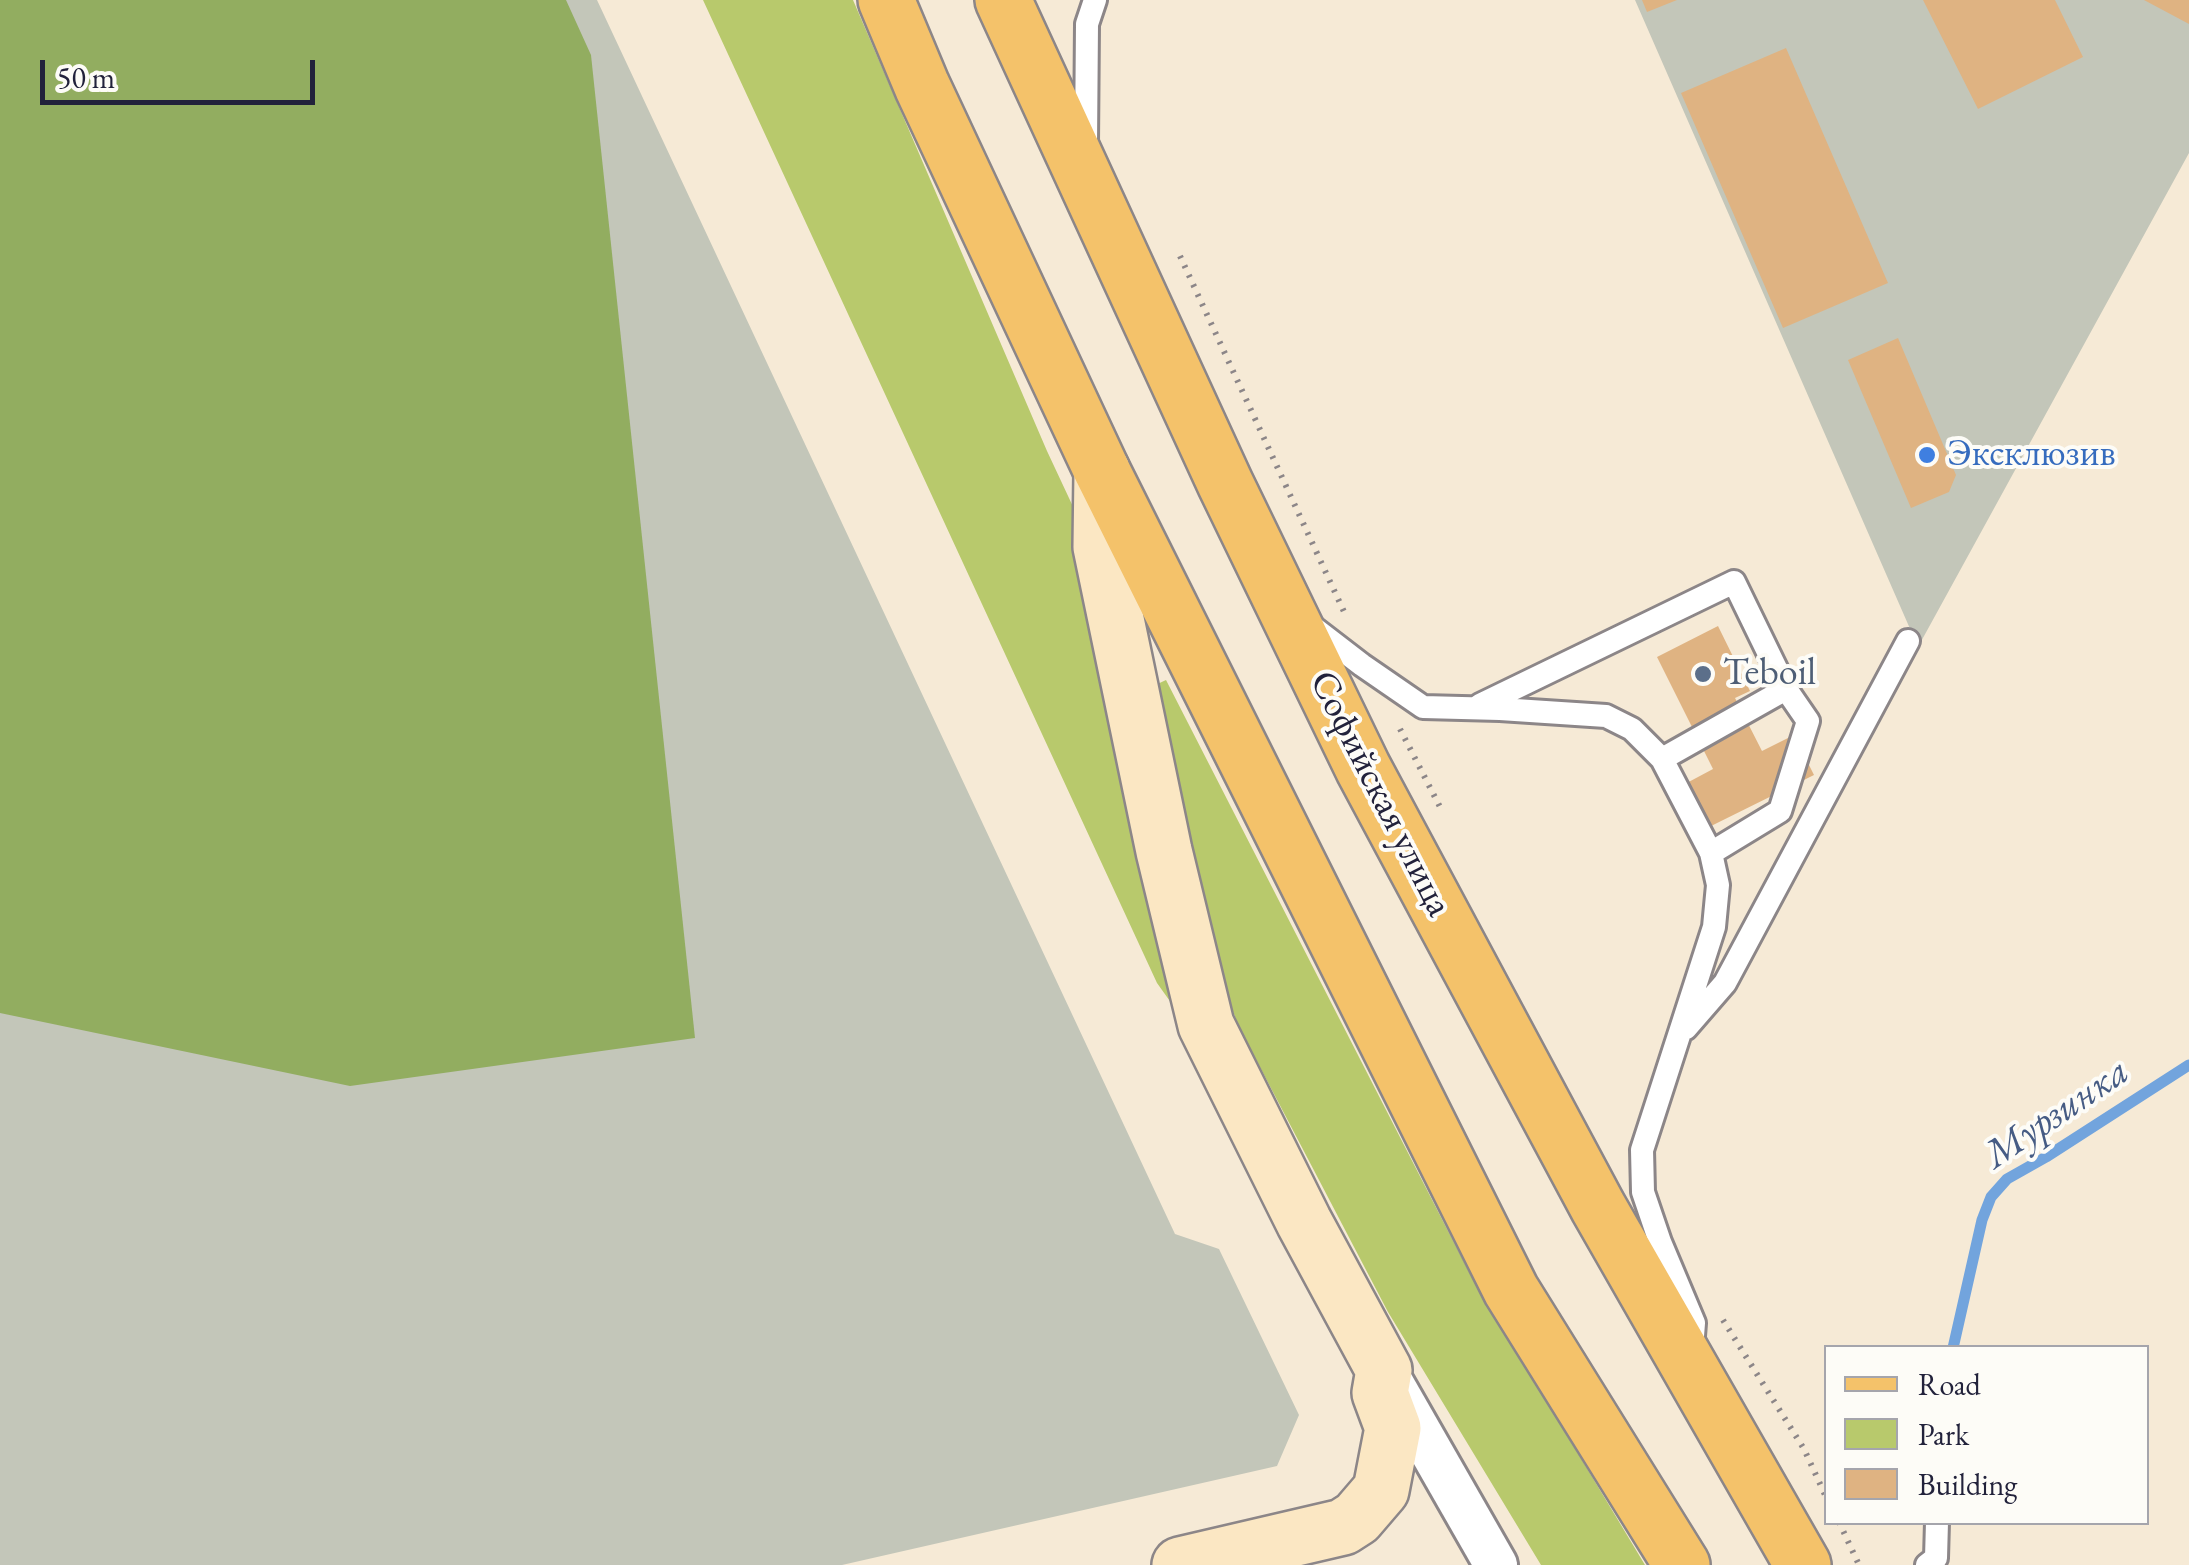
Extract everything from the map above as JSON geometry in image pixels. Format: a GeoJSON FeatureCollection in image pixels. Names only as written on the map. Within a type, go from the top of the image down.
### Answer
{"type":"FeatureCollection","features":[{"type":"Feature","properties":{"kind":"main road"},"geometry":{"type":"LineString","coordinates":[[886,0],[922,86],[1102,472],[1510,1290],[1682,1565]]}},
{"type":"Feature","properties":{"kind":"main road","name":"Софийская улица"},"geometry":{"type":"LineString","coordinates":[[1006,3],[1085,182],[1363,768],[1598,1207],[1804,1565]]}},
{"type":"Feature","properties":{"kind":"street"},"geometry":{"type":"LineString","coordinates":[[1102,472],[1101,547],[1164,851],[1206,1025],[1304,1222],[1496,1565]]}},
{"type":"Feature","properties":{"kind":"street"},"geometry":{"type":"LineString","coordinates":[[1180,1565],[1343,1527],[1357,1518],[1381,1490],[1388,1460],[1392,1428],[1380,1393],[1384,1370]]}},
{"type":"Feature","properties":{"kind":"lane"},"geometry":{"type":"LineString","coordinates":[[1085,182],[1087,24],[1095,0]]}},
{"type":"Feature","properties":{"kind":"lane"},"geometry":{"type":"LineString","coordinates":[[1473,708],[1734,582],[1786,689],[1808,721],[1780,811],[1711,853]]}},
{"type":"Feature","properties":{"kind":"lane"},"geometry":{"type":"LineString","coordinates":[[1284,605],[1423,707],[1606,716],[1632,729],[1662,759],[1711,853],[1718,885],[1714,928],[1642,1150],[1643,1192],[1694,1323],[1690,1369]]}},
{"type":"Feature","properties":{"kind":"lane"},"geometry":{"type":"LineString","coordinates":[[1677,1038],[1725,982],[1908,641]]}},
{"type":"Feature","properties":{"kind":"lane"},"geometry":{"type":"LineString","coordinates":[[1662,759],[1786,689]]}},
{"type":"Feature","properties":{"kind":"lane"},"geometry":{"type":"LineString","coordinates":[[1928,1565],[1936,1558],[1937,1525]]}},
{"type":"Feature","properties":{"kind":"path"},"geometry":{"type":"LineString","coordinates":[[1180,256],[1372,672],[1444,815]]}},
{"type":"Feature","properties":{"kind":"path"},"geometry":{"type":"LineString","coordinates":[[1714,1305],[1804,1449],[1824,1493]]}},
{"type":"Feature","properties":{"kind":"path"},"geometry":{"type":"LineString","coordinates":[[1840,1525],[1859,1565]]}},
{"type":"Feature","properties":{"kind":"shaded area"},"geometry":{"type":"Polygon","coordinates":[[[0,0],[597,0],[1175,1234],[1219,1249],[1299,1415],[1277,1466],[842,1565],[0,1565],[0,0]]]}},
{"type":"Feature","properties":{"kind":"shaded area"},"geometry":{"type":"Polygon","coordinates":[[[1635,0],[2189,0],[2189,153],[1918,647],[1635,0]]]}},
{"type":"Feature","properties":{"kind":"green space"},"geometry":{"type":"Polygon","coordinates":[[[0,0],[566,0],[591,55],[695,1038],[350,1086],[0,1013],[0,0]]]}},
{"type":"Feature","properties":{"kind":"green space"},"geometry":{"type":"Polygon","coordinates":[[[703,0],[853,0],[1083,528],[1194,1035],[1157,983],[703,0]]]}},
{"type":"Feature","properties":{"kind":"green space"},"geometry":{"type":"Polygon","coordinates":[[[1166,680],[1469,1272],[1645,1565],[1541,1565],[1388,1312],[1239,1027],[1227,996],[1149,688],[1166,680]]]}},
{"type":"Feature","properties":{"kind":"building"},"geometry":{"type":"Polygon","coordinates":[[[1642,0],[1677,0],[1647,12],[1642,0]]]}},
{"type":"Feature","properties":{"kind":"building"},"geometry":{"type":"Polygon","coordinates":[[[1923,0],[2055,0],[2083,57],[1978,109],[1923,0]]]}},
{"type":"Feature","properties":{"kind":"building"},"geometry":{"type":"Polygon","coordinates":[[[2144,0],[2189,0],[2189,24],[2144,0]]]}},
{"type":"Feature","properties":{"kind":"building"},"geometry":{"type":"Polygon","coordinates":[[[1786,48],[1888,283],[1783,328],[1681,93],[1786,48]]]}},
{"type":"Feature","properties":{"kind":"building"},"geometry":{"type":"Polygon","coordinates":[[[1898,338],[1956,475],[1949,492],[1911,508],[1848,360],[1898,338]]]}},
{"type":"Feature","properties":{"kind":"building"},"geometry":{"type":"Polygon","coordinates":[[[1718,626],[1750,691],[1735,698],[1762,751],[1794,735],[1814,775],[1705,829],[1683,785],[1713,769],[1657,657],[1718,626]]]}},
{"type":"Feature","properties":{"kind":"waterway","name":"Мурзинка"},"geometry":{"type":"LineString","coordinates":[[1954,1345],[1982,1220],[1991,1197],[2007,1179],[2189,1065]]}},
{"type":"Feature","properties":{"kind":"place","name":"Эксклюзив"},"geometry":{"type":"Point","coordinates":[1927,455]}},
{"type":"Feature","properties":{"kind":"place","name":"Teboil"},"geometry":{"type":"Point","coordinates":[1703,674]}}]}
